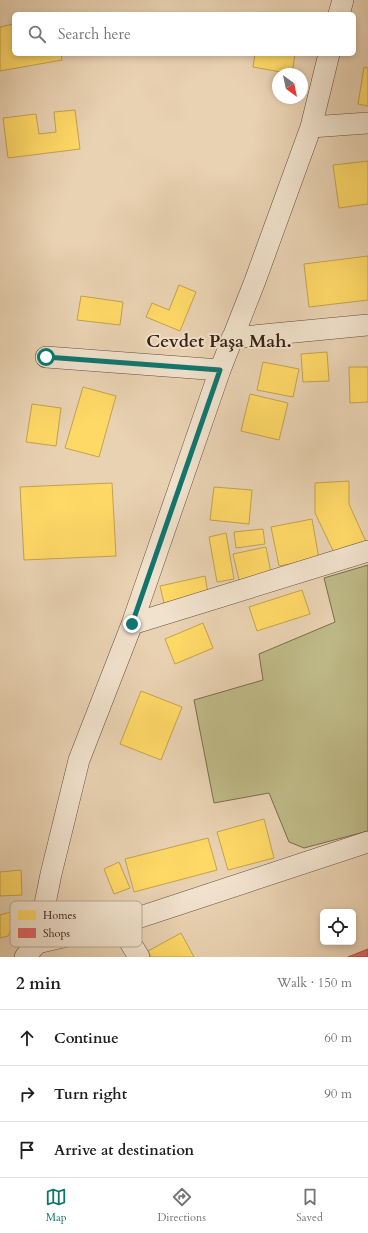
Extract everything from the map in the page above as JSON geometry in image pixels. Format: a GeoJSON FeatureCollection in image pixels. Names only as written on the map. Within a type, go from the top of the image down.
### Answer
{"type":"FeatureCollection","features":[{"type":"Feature","properties":{"kind":"street"},"geometry":{"type":"LineString","coordinates":[[340,12],[343,0]]}},
{"type":"Feature","properties":{"kind":"street"},"geometry":{"type":"LineString","coordinates":[[44,901],[79,760],[132,624],[220,370],[255,281],[311,127],[329,56]]}},
{"type":"Feature","properties":{"kind":"street"},"geometry":{"type":"LineString","coordinates":[[311,127],[368,123]]}},
{"type":"Feature","properties":{"kind":"street"},"geometry":{"type":"LineString","coordinates":[[232,338],[368,325]]}},
{"type":"Feature","properties":{"kind":"street"},"geometry":{"type":"LineString","coordinates":[[46,357],[220,370]]}},
{"type":"Feature","properties":{"kind":"street"},"geometry":{"type":"LineString","coordinates":[[132,624],[368,551]]}},
{"type":"Feature","properties":{"kind":"street"},"geometry":{"type":"LineString","coordinates":[[142,916],[368,842]]}},
{"type":"Feature","properties":{"kind":"street"},"geometry":{"type":"LineString","coordinates":[[31,950],[41,947]]}},
{"type":"Feature","properties":{"kind":"street"},"geometry":{"type":"LineString","coordinates":[[133,947],[139,957]]}},
{"type":"Feature","properties":{"kind":"shaded area"},"geometry":{"type":"Polygon","coordinates":[[[368,565],[368,831],[304,848],[289,842],[269,793],[214,803],[194,700],[263,680],[259,654],[335,622],[324,578],[368,565]]]}},
{"type":"Feature","properties":{"kind":"building: Homes"},"geometry":{"type":"Polygon","coordinates":[[[12,24],[12,56],[61,56],[62,60],[0,71],[0,27],[12,24]]]}},
{"type":"Feature","properties":{"kind":"building: Homes"},"geometry":{"type":"Polygon","coordinates":[[[255,56],[295,56],[293,68],[272,68],[272,70],[253,67],[255,56]]]}},
{"type":"Feature","properties":{"kind":"building: Homes"},"geometry":{"type":"Polygon","coordinates":[[[364,67],[368,68],[368,106],[358,104],[364,67]]]}},
{"type":"Feature","properties":{"kind":"building: Homes"},"geometry":{"type":"Polygon","coordinates":[[[75,110],[80,149],[8,158],[3,118],[36,114],[39,134],[56,132],[54,112],[75,110]]]}},
{"type":"Feature","properties":{"kind":"building: Homes"},"geometry":{"type":"Polygon","coordinates":[[[368,161],[368,204],[339,208],[333,165],[368,161]]]}},
{"type":"Feature","properties":{"kind":"building: Homes"},"geometry":{"type":"Polygon","coordinates":[[[368,256],[368,300],[309,307],[304,264],[368,256]]]}},
{"type":"Feature","properties":{"kind":"building: Homes"},"geometry":{"type":"Polygon","coordinates":[[[179,285],[196,292],[180,331],[146,317],[152,303],[169,310],[179,285]]]}},
{"type":"Feature","properties":{"kind":"building: Homes"},"geometry":{"type":"Polygon","coordinates":[[[81,296],[123,302],[120,325],[77,320],[81,296]]]}},
{"type":"Feature","properties":{"kind":"building: Homes"},"geometry":{"type":"Polygon","coordinates":[[[327,352],[329,381],[303,382],[301,354],[327,352]]]}},
{"type":"Feature","properties":{"kind":"building: Homes"},"geometry":{"type":"Polygon","coordinates":[[[263,362],[299,369],[293,397],[257,390],[263,362]]]}},
{"type":"Feature","properties":{"kind":"building: Homes"},"geometry":{"type":"Polygon","coordinates":[[[349,367],[368,367],[368,402],[350,403],[349,367]]]}},
{"type":"Feature","properties":{"kind":"building: Homes"},"geometry":{"type":"Polygon","coordinates":[[[83,387],[116,396],[99,457],[65,448],[83,387]]]}},
{"type":"Feature","properties":{"kind":"building: Homes"},"geometry":{"type":"Polygon","coordinates":[[[250,394],[288,403],[279,440],[241,431],[250,394]]]}},
{"type":"Feature","properties":{"kind":"building: Homes"},"geometry":{"type":"Polygon","coordinates":[[[32,404],[61,408],[56,446],[26,442],[32,404]]]}},
{"type":"Feature","properties":{"kind":"building: Homes"},"geometry":{"type":"Polygon","coordinates":[[[349,481],[349,504],[368,546],[338,561],[315,513],[315,483],[349,481]]]}},
{"type":"Feature","properties":{"kind":"building: Homes"},"geometry":{"type":"Polygon","coordinates":[[[112,483],[116,556],[24,560],[20,487],[112,483]]]}},
{"type":"Feature","properties":{"kind":"building: Homes"},"geometry":{"type":"Polygon","coordinates":[[[214,487],[252,490],[249,524],[210,520],[214,487]]]}},
{"type":"Feature","properties":{"kind":"building: Homes"},"geometry":{"type":"Polygon","coordinates":[[[312,519],[319,559],[279,566],[271,527],[312,519]]]}},
{"type":"Feature","properties":{"kind":"building: Homes"},"geometry":{"type":"Polygon","coordinates":[[[263,529],[265,544],[236,548],[234,532],[263,529]]]}},
{"type":"Feature","properties":{"kind":"building: Homes"},"geometry":{"type":"Polygon","coordinates":[[[226,533],[234,579],[217,582],[209,537],[226,533]]]}},
{"type":"Feature","properties":{"kind":"building: Homes"},"geometry":{"type":"Polygon","coordinates":[[[266,547],[271,573],[239,580],[233,554],[266,547]]]}},
{"type":"Feature","properties":{"kind":"building: Homes"},"geometry":{"type":"Polygon","coordinates":[[[205,576],[208,593],[164,603],[160,586],[205,576]]]}},
{"type":"Feature","properties":{"kind":"building: Homes"},"geometry":{"type":"Polygon","coordinates":[[[302,590],[310,614],[257,631],[249,607],[302,590]]]}},
{"type":"Feature","properties":{"kind":"building: Homes"},"geometry":{"type":"Polygon","coordinates":[[[203,623],[213,648],[175,664],[165,639],[203,623]]]}},
{"type":"Feature","properties":{"kind":"building: Homes"},"geometry":{"type":"Polygon","coordinates":[[[141,691],[182,707],[161,760],[120,744],[141,691]]]}},
{"type":"Feature","properties":{"kind":"building: Homes"},"geometry":{"type":"Polygon","coordinates":[[[264,819],[274,858],[228,870],[217,832],[264,819]]]}},
{"type":"Feature","properties":{"kind":"building: Homes"},"geometry":{"type":"Polygon","coordinates":[[[208,838],[217,870],[134,892],[125,859],[208,838]]]}},
{"type":"Feature","properties":{"kind":"building: Homes"},"geometry":{"type":"Polygon","coordinates":[[[119,862],[130,888],[114,894],[104,869],[119,862]]]}},
{"type":"Feature","properties":{"kind":"building: Homes"},"geometry":{"type":"Polygon","coordinates":[[[21,870],[22,895],[0,896],[0,872],[21,870]]]}},
{"type":"Feature","properties":{"kind":"building: Homes"},"geometry":{"type":"Polygon","coordinates":[[[10,912],[10,932],[8,936],[0,938],[0,915],[10,912]]]}},
{"type":"Feature","properties":{"kind":"building: Homes"},"geometry":{"type":"Polygon","coordinates":[[[181,933],[194,957],[151,957],[148,951],[181,933]]]}},
{"type":"Feature","properties":{"kind":"building: Shops"},"geometry":{"type":"Polygon","coordinates":[[[368,949],[368,957],[348,957],[368,949]]]}},
{"type":"Feature","properties":{"kind":"district","name":"Cevdet Paşa Mah."},"geometry":{"type":"Point","coordinates":[219,341]}},
{"type":"Feature","properties":{"kind":"route"},"geometry":{"type":"LineString","coordinates":[[46,357],[220,370],[132,624]]}}]}
